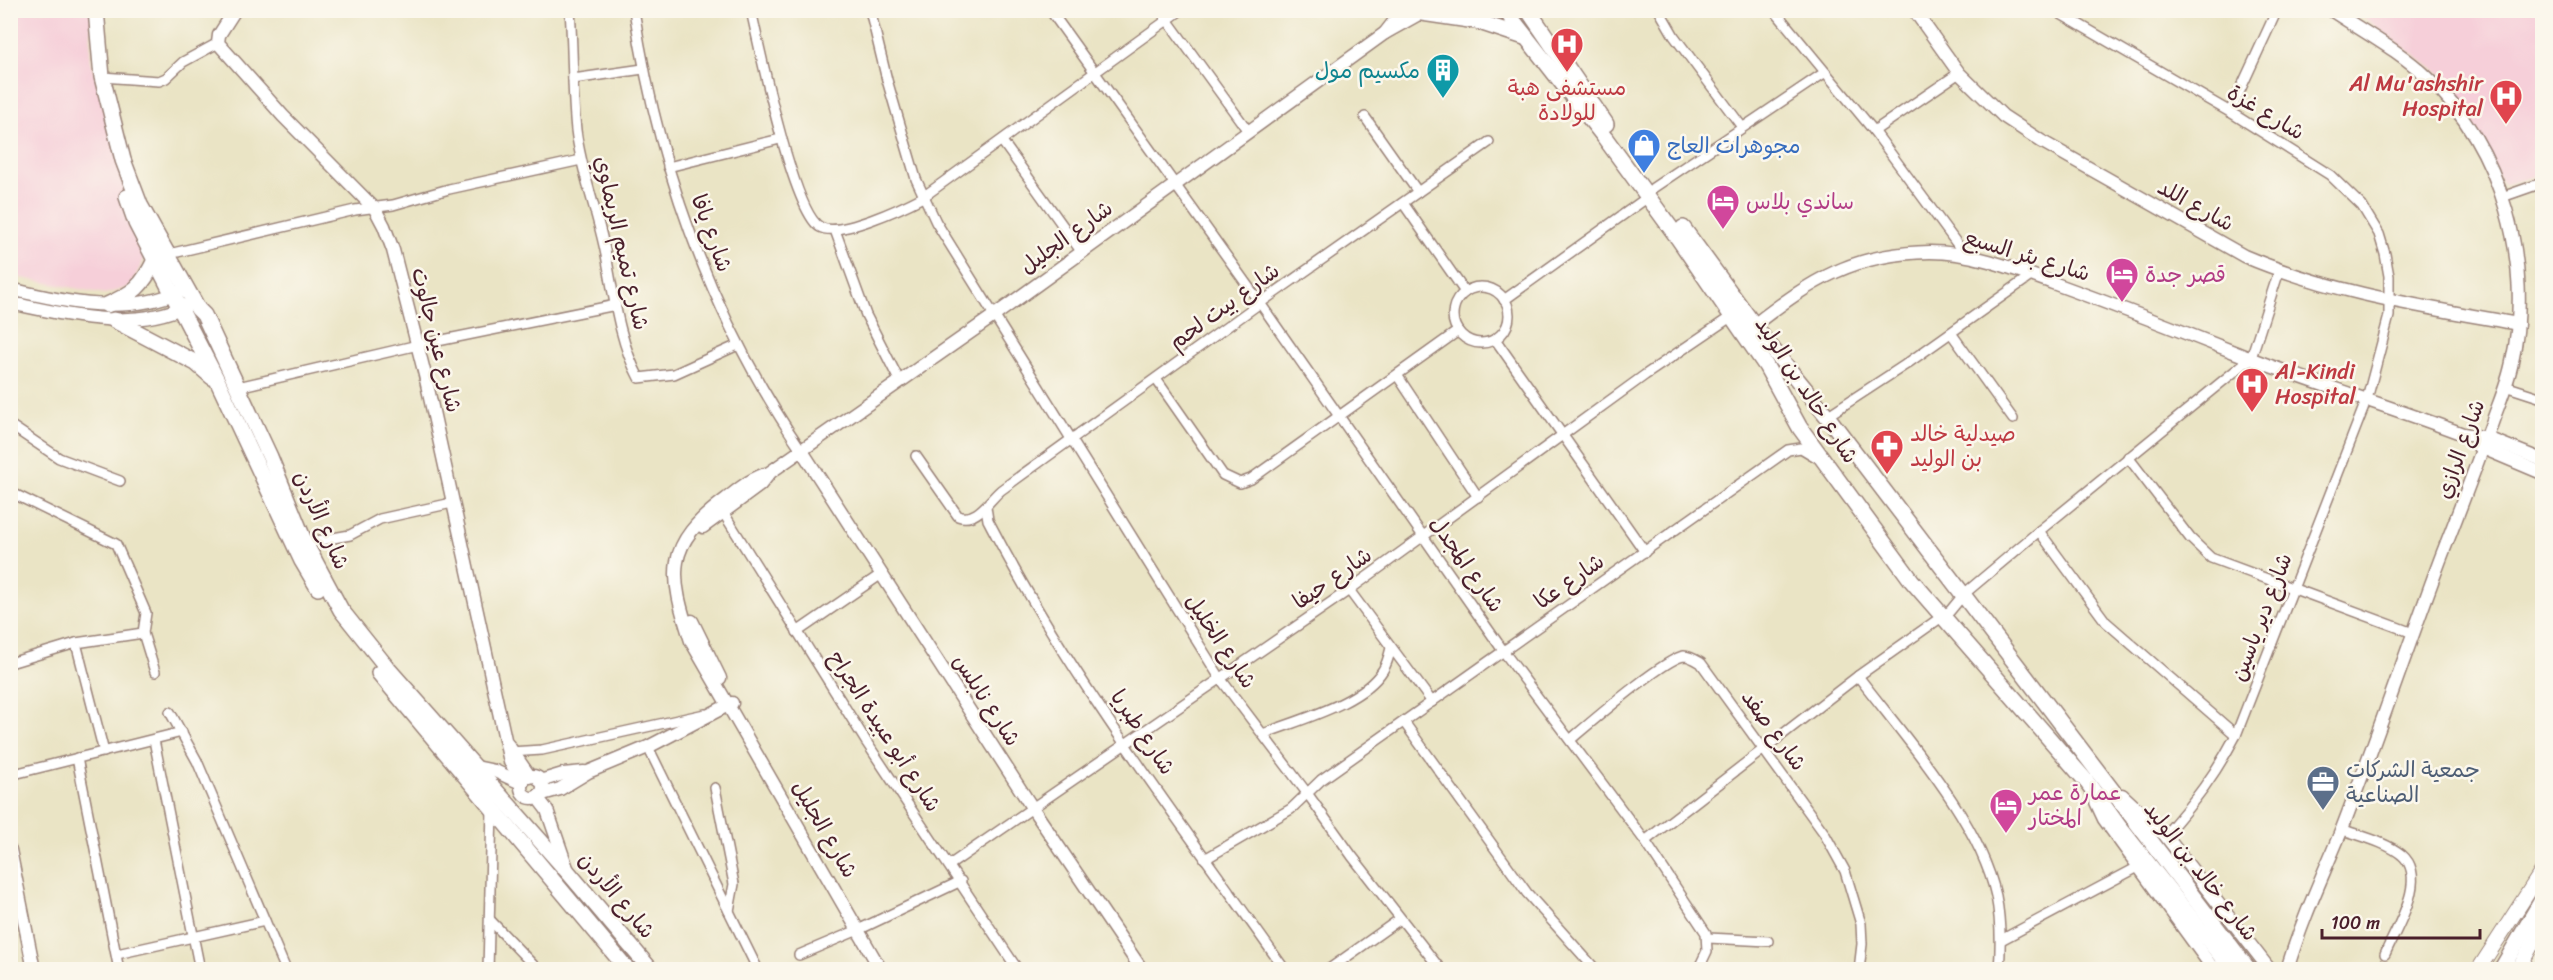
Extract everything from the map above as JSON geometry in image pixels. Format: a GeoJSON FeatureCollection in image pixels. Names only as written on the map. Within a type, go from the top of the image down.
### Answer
{"type":"FeatureCollection","features":[{"type":"Feature","properties":{"kind":"main road","name":"شارع الأردن"},"geometry":{"type":"LineString","coordinates":[[87,10],[91,59],[106,136],[136,223],[204,315],[219,351],[238,387],[305,543],[330,593],[352,625],[436,724],[651,969]]}},
{"type":"Feature","properties":{"kind":"main road","name":"شارع الأردن"},"geometry":{"type":"LineString","coordinates":[[96,10],[102,77],[116,137],[136,195],[162,257],[173,295],[218,382],[302,561],[326,602],[395,694],[628,969]]}},
{"type":"Feature","properties":{"kind":"main road","name":"شارع خالد بن الوليد"},"geometry":{"type":"LineString","coordinates":[[1505,10],[1605,138],[1651,192],[1964,594],[2092,777],[2232,969]]}},
{"type":"Feature","properties":{"kind":"main road","name":"شارع خالد بن الوليد"},"geometry":{"type":"LineString","coordinates":[[1528,10],[1766,366],[1800,428],[1912,581],[1940,616],[1957,631],[2092,777]]}},
{"type":"Feature","properties":{"kind":"main road"},"geometry":{"type":"LineString","coordinates":[[1539,10],[1541,29]]}},
{"type":"Feature","properties":{"kind":"main road"},"geometry":{"type":"LineString","coordinates":[[1424,12],[1476,21],[1524,37]]}},
{"type":"Feature","properties":{"kind":"main road"},"geometry":{"type":"LineString","coordinates":[[107,305],[137,289],[162,257]]}},
{"type":"Feature","properties":{"kind":"main road"},"geometry":{"type":"LineString","coordinates":[[114,320],[196,363],[218,382]]}},
{"type":"Feature","properties":{"kind":"main road"},"geometry":{"type":"LineString","coordinates":[[1800,428],[1809,416],[1819,414],[1827,416]]}},
{"type":"Feature","properties":{"kind":"main road"},"geometry":{"type":"LineString","coordinates":[[1957,631],[1964,617],[1971,612],[1978,614]]}},
{"type":"Feature","properties":{"kind":"main road","name":"شارع خالد بن الوليد"},"geometry":{"type":"LineString","coordinates":[[2126,824],[2249,969]]}},
{"type":"Feature","properties":{"kind":"main road"},"geometry":{"type":"LineString","coordinates":[[2478,969],[2542,871]]}},
{"type":"Feature","properties":{"kind":"main road"},"geometry":{"type":"LineString","coordinates":[[2501,969],[2542,900]]}},
{"type":"Feature","properties":{"kind":"main road"},"geometry":{"type":"LineString","coordinates":[[2518,969],[2542,926]]}},
{"type":"Feature","properties":{"kind":"street"},"geometry":{"type":"LineString","coordinates":[[102,77],[159,81],[166,78],[183,62],[218,43],[219,35],[235,10]]}},
{"type":"Feature","properties":{"kind":"street","name":"شارع تميم الريماوي"},"geometry":{"type":"LineString","coordinates":[[570,10],[576,130],[581,160],[600,226],[628,354],[639,378],[674,374],[738,345]]}},
{"type":"Feature","properties":{"kind":"street","name":"شارع يافا"},"geometry":{"type":"LineString","coordinates":[[634,10],[643,69],[668,167],[704,268],[738,345],[772,406],[802,451]]}},
{"type":"Feature","properties":{"kind":"street"},"geometry":{"type":"LineString","coordinates":[[751,10],[780,139],[805,206],[814,223],[819,227],[835,230],[901,208],[923,196],[1181,10]]}},
{"type":"Feature","properties":{"kind":"street","name":"شارع الخليل"},"geometry":{"type":"LineString","coordinates":[[870,10],[887,80],[923,196],[936,222],[1220,678],[1352,856],[1441,969]]}},
{"type":"Feature","properties":{"kind":"street","name":"شارع المجدل"},"geometry":{"type":"LineString","coordinates":[[1050,10],[1173,186],[1260,303],[1504,652],[1645,841],[1702,925],[1708,939]]}},
{"type":"Feature","properties":{"kind":"street"},"geometry":{"type":"LineString","coordinates":[[1160,10],[1248,131]]}},
{"type":"Feature","properties":{"kind":"street","name":"شارع الجليل"},"geometry":{"type":"LineString","coordinates":[[1385,33],[1403,10]]}},
{"type":"Feature","properties":{"kind":"street"},"geometry":{"type":"LineString","coordinates":[[1659,10],[1674,36],[1742,127]]}},
{"type":"Feature","properties":{"kind":"street"},"geometry":{"type":"LineString","coordinates":[[1774,10],[1874,131],[1966,256]]}},
{"type":"Feature","properties":{"kind":"street","name":"شارع اللد"},"geometry":{"type":"LineString","coordinates":[[1914,10],[1959,73],[2003,116],[2041,141],[2244,256],[2279,271],[2390,301],[2518,324]]}},
{"type":"Feature","properties":{"kind":"street","name":"شارع غزة"},"geometry":{"type":"LineString","coordinates":[[2054,10],[2230,112],[2330,175],[2362,206],[2379,234],[2385,254],[2390,301],[2389,316],[2367,399]]}},
{"type":"Feature","properties":{"kind":"street"},"geometry":{"type":"LineString","coordinates":[[2230,112],[2277,10]]}},
{"type":"Feature","properties":{"kind":"street","name":"شارع الرازي"},"geometry":{"type":"LineString","coordinates":[[2287,969],[2485,444],[2512,364],[2518,324],[2517,262],[2502,197],[2475,138],[2440,90],[2400,56],[2331,10]]}},
{"type":"Feature","properties":{"kind":"street","name":"شارع الجليل"},"geometry":{"type":"LineString","coordinates":[[881,969],[699,657],[683,618],[675,575],[679,553],[686,535],[700,519],[746,484],[769,473],[802,451],[995,315],[1385,33],[1424,12]]}},
{"type":"Feature","properties":{"kind":"street","name":"شارع عين جالوت"},"geometry":{"type":"LineString","coordinates":[[218,43],[283,116],[374,207],[380,216],[393,250],[418,345],[444,456],[452,503],[510,749],[511,766],[529,781]]}},
{"type":"Feature","properties":{"kind":"street"},"geometry":{"type":"LineString","coordinates":[[573,79],[643,69]]}},
{"type":"Feature","properties":{"kind":"street"},"geometry":{"type":"LineString","coordinates":[[1504,300],[1742,127],[1824,73]]}},
{"type":"Feature","properties":{"kind":"street"},"geometry":{"type":"LineString","coordinates":[[1874,131],[1959,73]]}},
{"type":"Feature","properties":{"kind":"street"},"geometry":{"type":"LineString","coordinates":[[1365,117],[1418,192]]}},
{"type":"Feature","properties":{"kind":"street"},"geometry":{"type":"LineString","coordinates":[[668,167],[780,139]]}},
{"type":"Feature","properties":{"kind":"street"},"geometry":{"type":"LineString","coordinates":[[1002,141],[1081,251]]}},
{"type":"Feature","properties":{"kind":"street","name":"شارع بيت لحم"},"geometry":{"type":"LineString","coordinates":[[986,507],[1001,490],[1260,303],[1489,142]]}},
{"type":"Feature","properties":{"kind":"street"},"geometry":{"type":"LineString","coordinates":[[162,257],[279,227],[581,160]]}},
{"type":"Feature","properties":{"kind":"street"},"geometry":{"type":"LineString","coordinates":[[2502,197],[2542,183]]}},
{"type":"Feature","properties":{"kind":"street"},"geometry":{"type":"LineString","coordinates":[[1403,202],[1465,292]]}},
{"type":"Feature","properties":{"kind":"street"},"geometry":{"type":"LineString","coordinates":[[835,230],[866,315],[900,382]]}},
{"type":"Feature","properties":{"kind":"street","name":"شارع بئر السبع"},"geometry":{"type":"LineString","coordinates":[[1754,325],[1809,284],[1843,267],[1910,253],[1933,252],[1966,256],[2031,275],[2138,313],[2250,358],[2463,434],[2542,473]]}},
{"type":"Feature","properties":{"kind":"street"},"geometry":{"type":"LineString","coordinates":[[1645,841],[1858,676],[1955,607],[1964,594],[2250,358],[2279,271]]}},
{"type":"Feature","properties":{"kind":"street"},"geometry":{"type":"LineString","coordinates":[[1827,416],[1951,333],[2031,275]]}},
{"type":"Feature","properties":{"kind":"street"},"geometry":{"type":"LineString","coordinates":[[1475,288],[1486,288],[1497,292],[1504,300],[1508,311],[1508,322],[1503,332],[1495,339],[1485,343],[1475,343],[1465,339],[1458,331],[1453,315],[1454,306],[1465,292],[1475,288]]}},
{"type":"Feature","properties":{"kind":"street"},"geometry":{"type":"LineString","coordinates":[[11,289],[71,301],[107,305],[133,305],[173,295],[191,295]]}},
{"type":"Feature","properties":{"kind":"street"},"geometry":{"type":"LineString","coordinates":[[10,303],[86,318],[114,320],[147,318],[180,309],[191,295]]}},
{"type":"Feature","properties":{"kind":"street"},"geometry":{"type":"LineString","coordinates":[[238,387],[418,345],[616,305]]}},
{"type":"Feature","properties":{"kind":"street","name":"شارع حيفا"},"geometry":{"type":"LineString","coordinates":[[951,864],[1349,590],[1732,316]]}},
{"type":"Feature","properties":{"kind":"street"},"geometry":{"type":"LineString","coordinates":[[1156,379],[1223,475],[1240,483],[1251,479],[1340,417],[1458,331]]}},
{"type":"Feature","properties":{"kind":"street"},"geometry":{"type":"LineString","coordinates":[[1951,333],[2013,419]]}},
{"type":"Feature","properties":{"kind":"street"},"geometry":{"type":"LineString","coordinates":[[1495,339],[1645,552]]}},
{"type":"Feature","properties":{"kind":"street"},"geometry":{"type":"LineString","coordinates":[[1397,375],[1478,497]]}},
{"type":"Feature","properties":{"kind":"street"},"geometry":{"type":"LineString","coordinates":[[2505,386],[2542,398]]}},
{"type":"Feature","properties":{"kind":"street","name":"شارع دير ياسين"},"geometry":{"type":"LineString","coordinates":[[2165,835],[2201,794],[2236,735],[2367,399]]}},
{"type":"Feature","properties":{"kind":"street"},"geometry":{"type":"LineString","coordinates":[[10,425],[59,458],[120,481]]}},
{"type":"Feature","properties":{"kind":"street","name":"شارع بئر السبع"},"geometry":{"type":"LineString","coordinates":[[2485,444],[2542,460]]}},
{"type":"Feature","properties":{"kind":"street","name":"شارع عكا"},"geometry":{"type":"LineString","coordinates":[[1205,859],[1292,809],[1307,793],[1404,722],[1788,450],[1801,448],[1828,465]]}},
{"type":"Feature","properties":{"kind":"street","name":"شارع نابلس"},"geometry":{"type":"LineString","coordinates":[[802,451],[1033,809],[1142,969]]}},
{"type":"Feature","properties":{"kind":"street"},"geometry":{"type":"LineString","coordinates":[[916,456],[958,516],[964,518],[973,516],[986,507]]}},
{"type":"Feature","properties":{"kind":"street"},"geometry":{"type":"LineString","coordinates":[[2128,458],[2205,554],[2224,565],[2413,633]]}},
{"type":"Feature","properties":{"kind":"street","name":"شارع الجليل"},"geometry":{"type":"LineString","coordinates":[[727,707],[690,618],[681,574],[688,548],[697,534],[760,485],[769,473]]}},
{"type":"Feature","properties":{"kind":"street"},"geometry":{"type":"LineString","coordinates":[[10,492],[116,544],[146,613],[143,633],[155,672]]}},
{"type":"Feature","properties":{"kind":"street"},"geometry":{"type":"LineString","coordinates":[[305,543],[350,535],[380,519],[452,503]]}},
{"type":"Feature","properties":{"kind":"street","name":"شارع طبريا"},"geometry":{"type":"LineString","coordinates":[[986,507],[988,520],[1029,595],[1126,744],[1205,859],[1285,969]]}},
{"type":"Feature","properties":{"kind":"street","name":"شارع أبو عبيدة الجراح"},"geometry":{"type":"LineString","coordinates":[[723,512],[867,742],[951,864],[1018,969]]}},
{"type":"Feature","properties":{"kind":"street"},"geometry":{"type":"LineString","coordinates":[[2039,531],[2106,622],[2236,735]]}},
{"type":"Feature","properties":{"kind":"street"},"geometry":{"type":"LineString","coordinates":[[797,632],[880,575]]}},
{"type":"Feature","properties":{"kind":"street"},"geometry":{"type":"LineString","coordinates":[[1349,590],[1432,702]]}},
{"type":"Feature","properties":{"kind":"street"},"geometry":{"type":"LineString","coordinates":[[10,663],[76,643],[143,633]]}},
{"type":"Feature","properties":{"kind":"street"},"geometry":{"type":"LineString","coordinates":[[76,643],[104,752]]}},
{"type":"Feature","properties":{"kind":"street"},"geometry":{"type":"LineString","coordinates":[[1263,734],[1331,708],[1355,696],[1382,672],[1391,648]]}},
{"type":"Feature","properties":{"kind":"street","name":"شارع صفد"},"geometry":{"type":"LineString","coordinates":[[1570,740],[1654,673],[1684,656],[1701,663],[1824,834],[1845,871],[1861,924],[1862,944],[1859,969]]}},
{"type":"Feature","properties":{"kind":"street"},"geometry":{"type":"LineString","coordinates":[[1858,676],[1947,794],[1973,837],[1996,896],[2001,940],[1999,969]]}},
{"type":"Feature","properties":{"kind":"street"},"geometry":{"type":"LineString","coordinates":[[529,781],[523,794],[530,798],[560,789],[588,772],[648,747],[727,707]]}},
{"type":"Feature","properties":{"kind":"street"},"geometry":{"type":"LineString","coordinates":[[510,749],[542,750],[727,707]]}},
{"type":"Feature","properties":{"kind":"street"},"geometry":{"type":"LineString","coordinates":[[170,712],[197,760],[286,969]]}},
{"type":"Feature","properties":{"kind":"street"},"geometry":{"type":"LineString","coordinates":[[1404,722],[1527,893],[1596,969]]}},
{"type":"Feature","properties":{"kind":"street"},"geometry":{"type":"LineString","coordinates":[[10,775],[182,732]]}},
{"type":"Feature","properties":{"kind":"street"},"geometry":{"type":"LineString","coordinates":[[154,740],[200,969]]}},
{"type":"Feature","properties":{"kind":"street"},"geometry":{"type":"LineString","coordinates":[[648,747],[758,969]]}},
{"type":"Feature","properties":{"kind":"street"},"geometry":{"type":"LineString","coordinates":[[77,758],[119,969]]}},
{"type":"Feature","properties":{"kind":"street"},"geometry":{"type":"LineString","coordinates":[[476,767],[529,781],[543,788],[538,796]]}},
{"type":"Feature","properties":{"kind":"street"},"geometry":{"type":"LineString","coordinates":[[529,781],[588,772]]}},
{"type":"Feature","properties":{"kind":"street","name":"شارع خالد بن الوليد"},"geometry":{"type":"LineString","coordinates":[[2092,777],[2165,835],[2269,969]]}},
{"type":"Feature","properties":{"kind":"street","name":"شارع خالد بن الوليد"},"geometry":{"type":"LineString","coordinates":[[2092,777],[2104,819],[2214,969]]}},
{"type":"Feature","properties":{"kind":"street"},"geometry":{"type":"LineString","coordinates":[[715,788],[734,884],[729,911]]}},
{"type":"Feature","properties":{"kind":"street"},"geometry":{"type":"LineString","coordinates":[[538,796],[547,810],[568,872]]}},
{"type":"Feature","properties":{"kind":"street"},"geometry":{"type":"LineString","coordinates":[[488,969],[492,809]]}},
{"type":"Feature","properties":{"kind":"street"},"geometry":{"type":"LineString","coordinates":[[2341,829],[2402,854],[2414,873],[2413,888],[2385,954]]}},
{"type":"Feature","properties":{"kind":"street"},"geometry":{"type":"LineString","coordinates":[[11,851],[15,894],[34,969]]}},
{"type":"Feature","properties":{"kind":"street"},"geometry":{"type":"LineString","coordinates":[[2001,940],[2138,867]]}},
{"type":"Feature","properties":{"kind":"street"},"geometry":{"type":"LineString","coordinates":[[799,955],[962,881]]}},
{"type":"Feature","properties":{"kind":"street"},"geometry":{"type":"LineString","coordinates":[[1328,969],[1400,919]]}},
{"type":"Feature","properties":{"kind":"street"},"geometry":{"type":"LineString","coordinates":[[490,920],[538,969]]}},
{"type":"Feature","properties":{"kind":"street"},"geometry":{"type":"LineString","coordinates":[[117,954],[265,921]]}},
{"type":"Feature","properties":{"kind":"street"},"geometry":{"type":"LineString","coordinates":[[1698,969],[1707,951],[1708,939],[1768,941]]}},
{"type":"Feature","properties":{"kind":"street"},"geometry":{"type":"LineString","coordinates":[[2269,969],[2282,962],[2294,949]]}},
{"type":"Feature","properties":{"kind":"shaded area"},"geometry":{"type":"Polygon","coordinates":[[[10,11],[92,11],[90,57],[147,254],[130,287],[105,294],[11,276],[10,11]]]}},
{"type":"Feature","properties":{"kind":"shaded area","name":"Al Mu'ashshir Hospital"},"geometry":{"type":"Polygon","coordinates":[[[2355,11],[2542,11],[2542,174],[2503,185],[2442,76],[2355,11]]]}},
{"type":"Feature","properties":{"kind":"place","name":"مستشفى هبة للولادة"},"geometry":{"type":"Point","coordinates":[1567,73]}},
{"type":"Feature","properties":{"kind":"place","name":"مكسيم مول"},"geometry":{"type":"Point","coordinates":[1443,99]}},
{"type":"Feature","properties":{"kind":"place","name":"Al Mu'ashshir Hospital"},"geometry":{"type":"Point","coordinates":[2506,125]}},
{"type":"Feature","properties":{"kind":"place","name":"مجوهرات العاج"},"geometry":{"type":"Point","coordinates":[1644,174]}},
{"type":"Feature","properties":{"kind":"place","name":"ساندي بلاس"},"geometry":{"type":"Point","coordinates":[1723,230]}},
{"type":"Feature","properties":{"kind":"place","name":"قصر جدة"},"geometry":{"type":"Point","coordinates":[2122,303]}},
{"type":"Feature","properties":{"kind":"place","name":"Al-Kindi Hospital"},"geometry":{"type":"Point","coordinates":[2252,413]}},
{"type":"Feature","properties":{"kind":"place","name":"صيدلية خالد بن الوليد"},"geometry":{"type":"Point","coordinates":[1887,475]}},
{"type":"Feature","properties":{"kind":"place","name":"جمعية الشركات الصناعية"},"geometry":{"type":"Point","coordinates":[2323,811]}},
{"type":"Feature","properties":{"kind":"place","name":"عمارة عمر المختار"},"geometry":{"type":"Point","coordinates":[2006,834]}}]}
